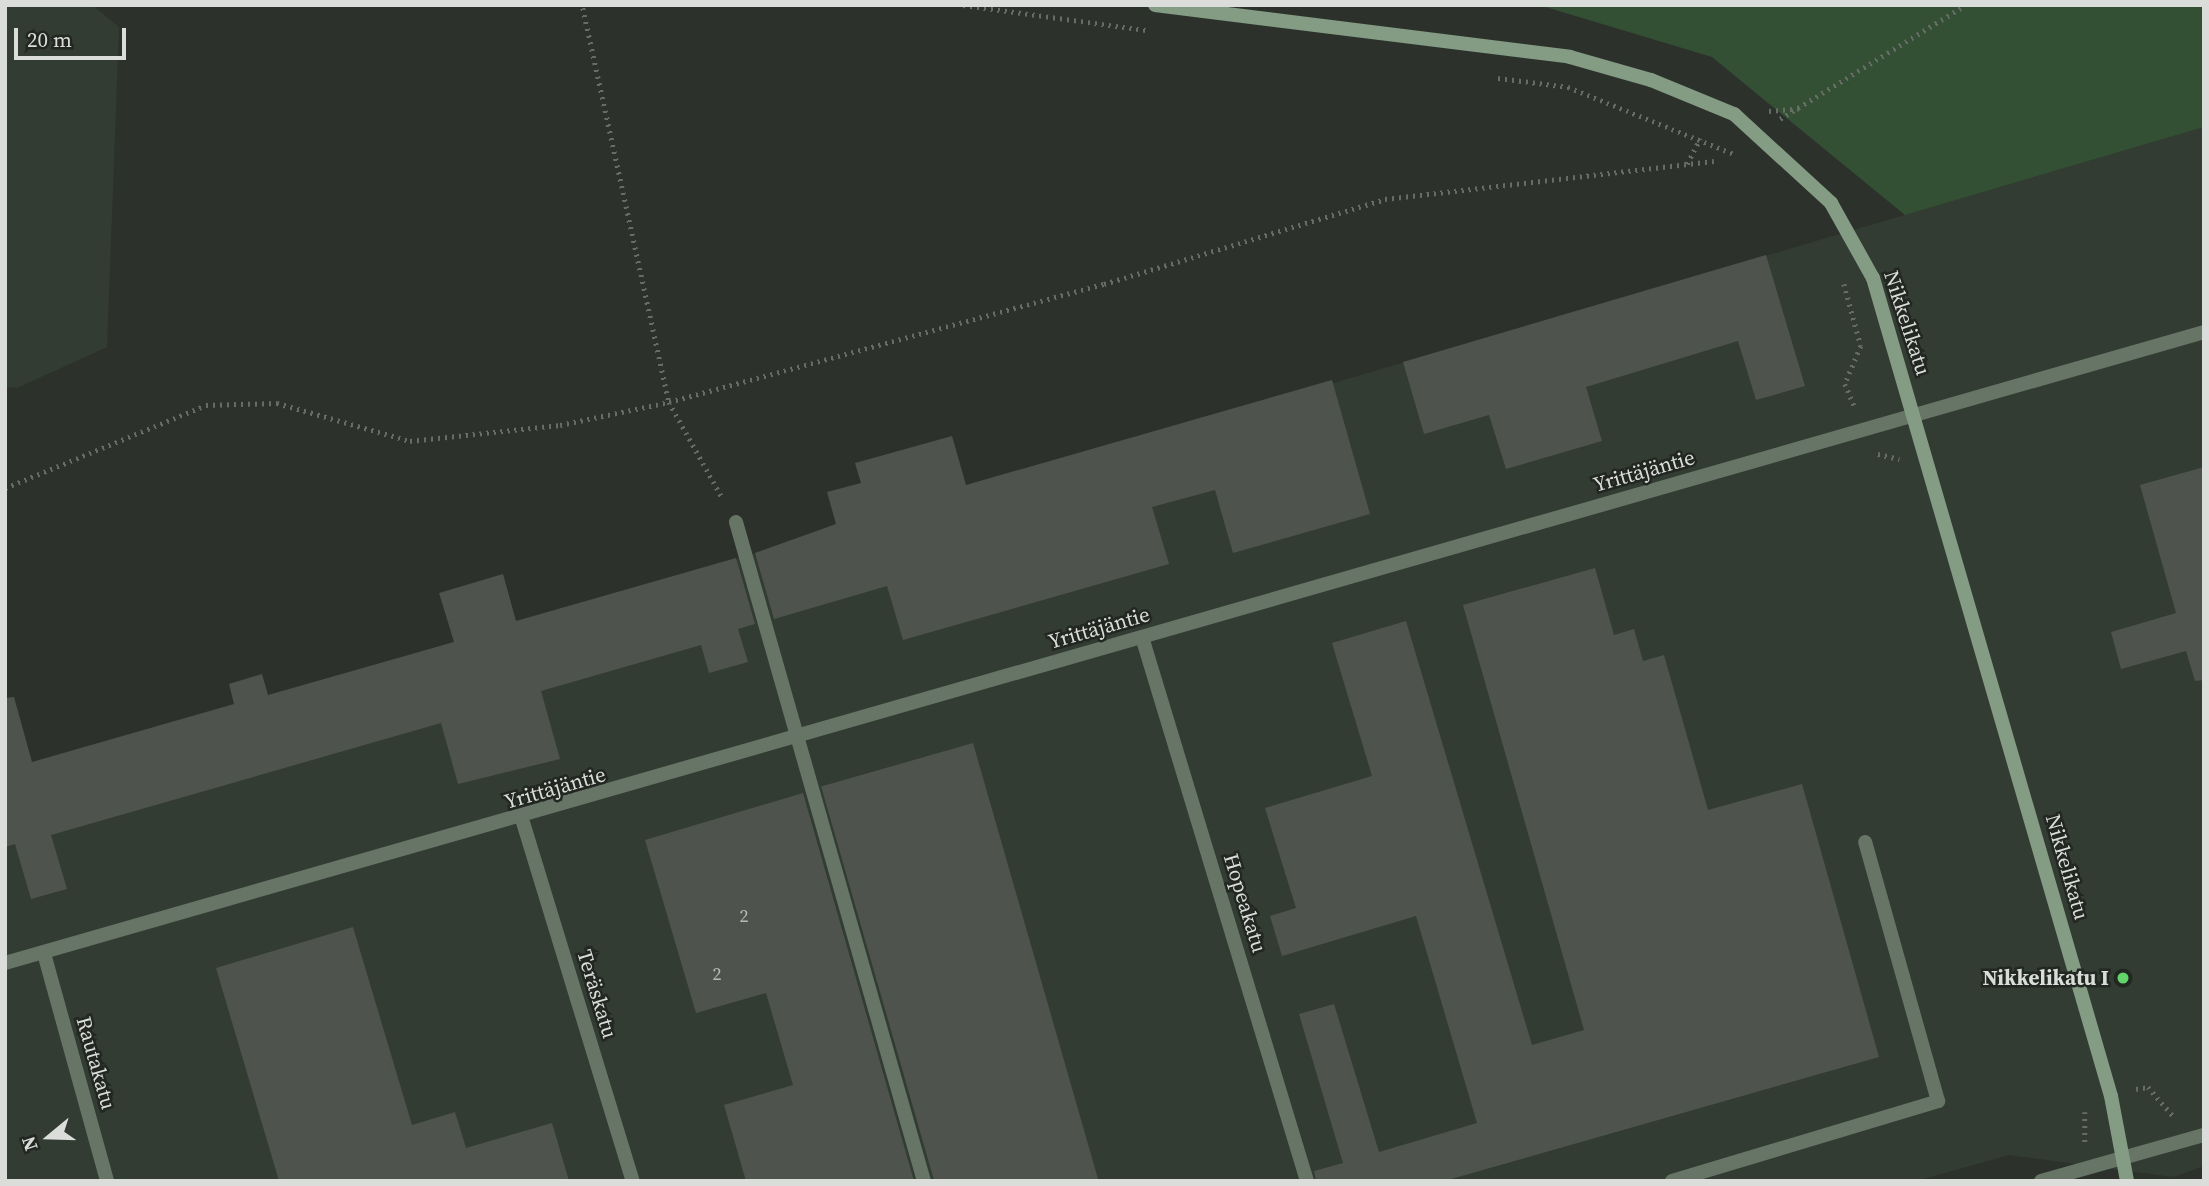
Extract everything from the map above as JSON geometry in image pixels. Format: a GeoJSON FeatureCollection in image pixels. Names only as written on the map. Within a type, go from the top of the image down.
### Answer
{"type":"FeatureCollection","features":[{"type":"Feature","properties":{"kind":"street","name":"Nikkelikatu"},"geometry":{"type":"LineString","coordinates":[[1155,5],[1570,57],[1651,80],[1734,114],[1831,203],[1873,278],[1916,420],[2124,1158],[2127,1181]]}},
{"type":"Feature","properties":{"kind":"street","name":"Yrittäjäntie"},"geometry":{"type":"LineString","coordinates":[[5,963],[45,957],[1142,637],[1865,431],[1916,420],[2204,332]]}},
{"type":"Feature","properties":{"kind":"street"},"geometry":{"type":"LineString","coordinates":[[736,522],[924,1181]]}},
{"type":"Feature","properties":{"kind":"street","name":"Hopeakatu"},"geometry":{"type":"LineString","coordinates":[[1142,637],[1307,1181]]}},
{"type":"Feature","properties":{"kind":"street","name":"Teräskatu"},"geometry":{"type":"LineString","coordinates":[[522,819],[633,1181]]}},
{"type":"Feature","properties":{"kind":"street"},"geometry":{"type":"LineString","coordinates":[[1672,1181],[1938,1101],[1865,842]]}},
{"type":"Feature","properties":{"kind":"street","name":"Rautakatu"},"geometry":{"type":"LineString","coordinates":[[45,957],[107,1181]]}},
{"type":"Feature","properties":{"kind":"street"},"geometry":{"type":"LineString","coordinates":[[2041,1181],[2204,1135]]}},
{"type":"Feature","properties":{"kind":"path"},"geometry":{"type":"LineString","coordinates":[[421,5],[583,8],[612,5]]}},
{"type":"Feature","properties":{"kind":"path"},"geometry":{"type":"LineString","coordinates":[[963,5],[1152,31]]}},
{"type":"Feature","properties":{"kind":"path"},"geometry":{"type":"LineString","coordinates":[[1779,119],[1965,5]]}},
{"type":"Feature","properties":{"kind":"path"},"geometry":{"type":"LineString","coordinates":[[583,8],[669,402],[736,522]]}},
{"type":"Feature","properties":{"kind":"path"},"geometry":{"type":"LineString","coordinates":[[1488,76],[1569,87],[1700,138],[1748,162]]}},
{"type":"Feature","properties":{"kind":"path"},"geometry":{"type":"LineString","coordinates":[[1687,165],[1700,138]]}},
{"type":"Feature","properties":{"kind":"path"},"geometry":{"type":"LineString","coordinates":[[5,488],[206,405],[277,403],[410,441],[560,425],[669,402],[1104,284],[1384,199],[1714,161]]}},
{"type":"Feature","properties":{"kind":"path"},"geometry":{"type":"LineString","coordinates":[[1843,280],[1861,346],[1846,384],[1878,455],[1909,461]]}},
{"type":"Feature","properties":{"kind":"path"},"geometry":{"type":"LineString","coordinates":[[2148,1087],[2172,1116],[2182,1113]]}},
{"type":"Feature","properties":{"kind":"path"},"geometry":{"type":"LineString","coordinates":[[2085,1105],[2086,1169]]}},
{"type":"Feature","properties":{"kind":"shaded area"},"geometry":{"type":"Polygon","coordinates":[[[5,5],[92,5],[119,27],[107,347],[17,388],[5,387],[5,5]]]}},
{"type":"Feature","properties":{"kind":"shaded area"},"geometry":{"type":"Polygon","coordinates":[[[2204,127],[2204,1166],[2173,1177],[2009,1155],[1916,1181],[5,1181],[5,774],[2204,127]]]}},
{"type":"Feature","properties":{"kind":"green space"},"geometry":{"type":"Polygon","coordinates":[[[1539,5],[2204,5],[2204,127],[1905,215],[1712,57],[1539,5]]]}},
{"type":"Feature","properties":{"kind":"building"},"geometry":{"type":"Polygon","coordinates":[[[1766,255],[1805,386],[1756,400],[1738,341],[1586,387],[1602,441],[1506,469],[1489,415],[1424,434],[1403,362],[1766,255]]]}},
{"type":"Feature","properties":{"kind":"building"},"geometry":{"type":"Polygon","coordinates":[[[1332,380],[1370,514],[1233,553],[1215,490],[1152,507],[1169,564],[903,640],[887,586],[774,619],[755,553],[836,524],[827,492],[861,483],[855,463],[952,436],[966,485],[1332,380]]]}},
{"type":"Feature","properties":{"kind":"building"},"geometry":{"type":"Polygon","coordinates":[[[2204,467],[2204,680],[2195,681],[2186,651],[2121,669],[2111,632],[2176,613],[2140,485],[2204,467]]]}},
{"type":"Feature","properties":{"kind":"building"},"geometry":{"type":"Polygon","coordinates":[[[736,558],[755,624],[738,629],[748,662],[709,673],[701,645],[541,691],[560,759],[458,784],[441,723],[51,835],[67,889],[31,899],[15,844],[5,847],[5,698],[14,697],[32,762],[234,704],[229,684],[262,674],[268,695],[454,642],[439,593],[503,574],[516,621],[736,558]]]}},
{"type":"Feature","properties":{"kind":"building"},"geometry":{"type":"Polygon","coordinates":[[[1595,568],[1614,635],[1634,629],[1643,661],[1664,655],[1708,810],[1802,784],[1879,1057],[1444,1181],[1316,1181],[1314,1171],[1343,1163],[1299,1014],[1334,1004],[1379,1152],[1477,1123],[1416,916],[1282,956],[1270,916],[1296,908],[1265,808],[1372,776],[1332,643],[1406,621],[1532,1045],[1584,1030],[1463,605],[1595,568]]]}},
{"type":"Feature","properties":{"kind":"building"},"geometry":{"type":"Polygon","coordinates":[[[973,743],[1099,1181],[934,1181],[821,787],[973,743]]]}},
{"type":"Feature","properties":{"kind":"building"},"geometry":{"type":"Polygon","coordinates":[[[803,793],[914,1181],[746,1181],[724,1105],[793,1085],[766,993],[696,1013],[645,840],[803,793]]]}},
{"type":"Feature","properties":{"kind":"building"},"geometry":{"type":"Polygon","coordinates":[[[353,927],[412,1125],[455,1112],[466,1148],[552,1123],[569,1181],[279,1181],[216,968],[353,927]]]}},
{"type":"Feature","properties":{"kind":"place","name":"Nikkelikatu I"},"geometry":{"type":"Point","coordinates":[2123,978]}}]}
